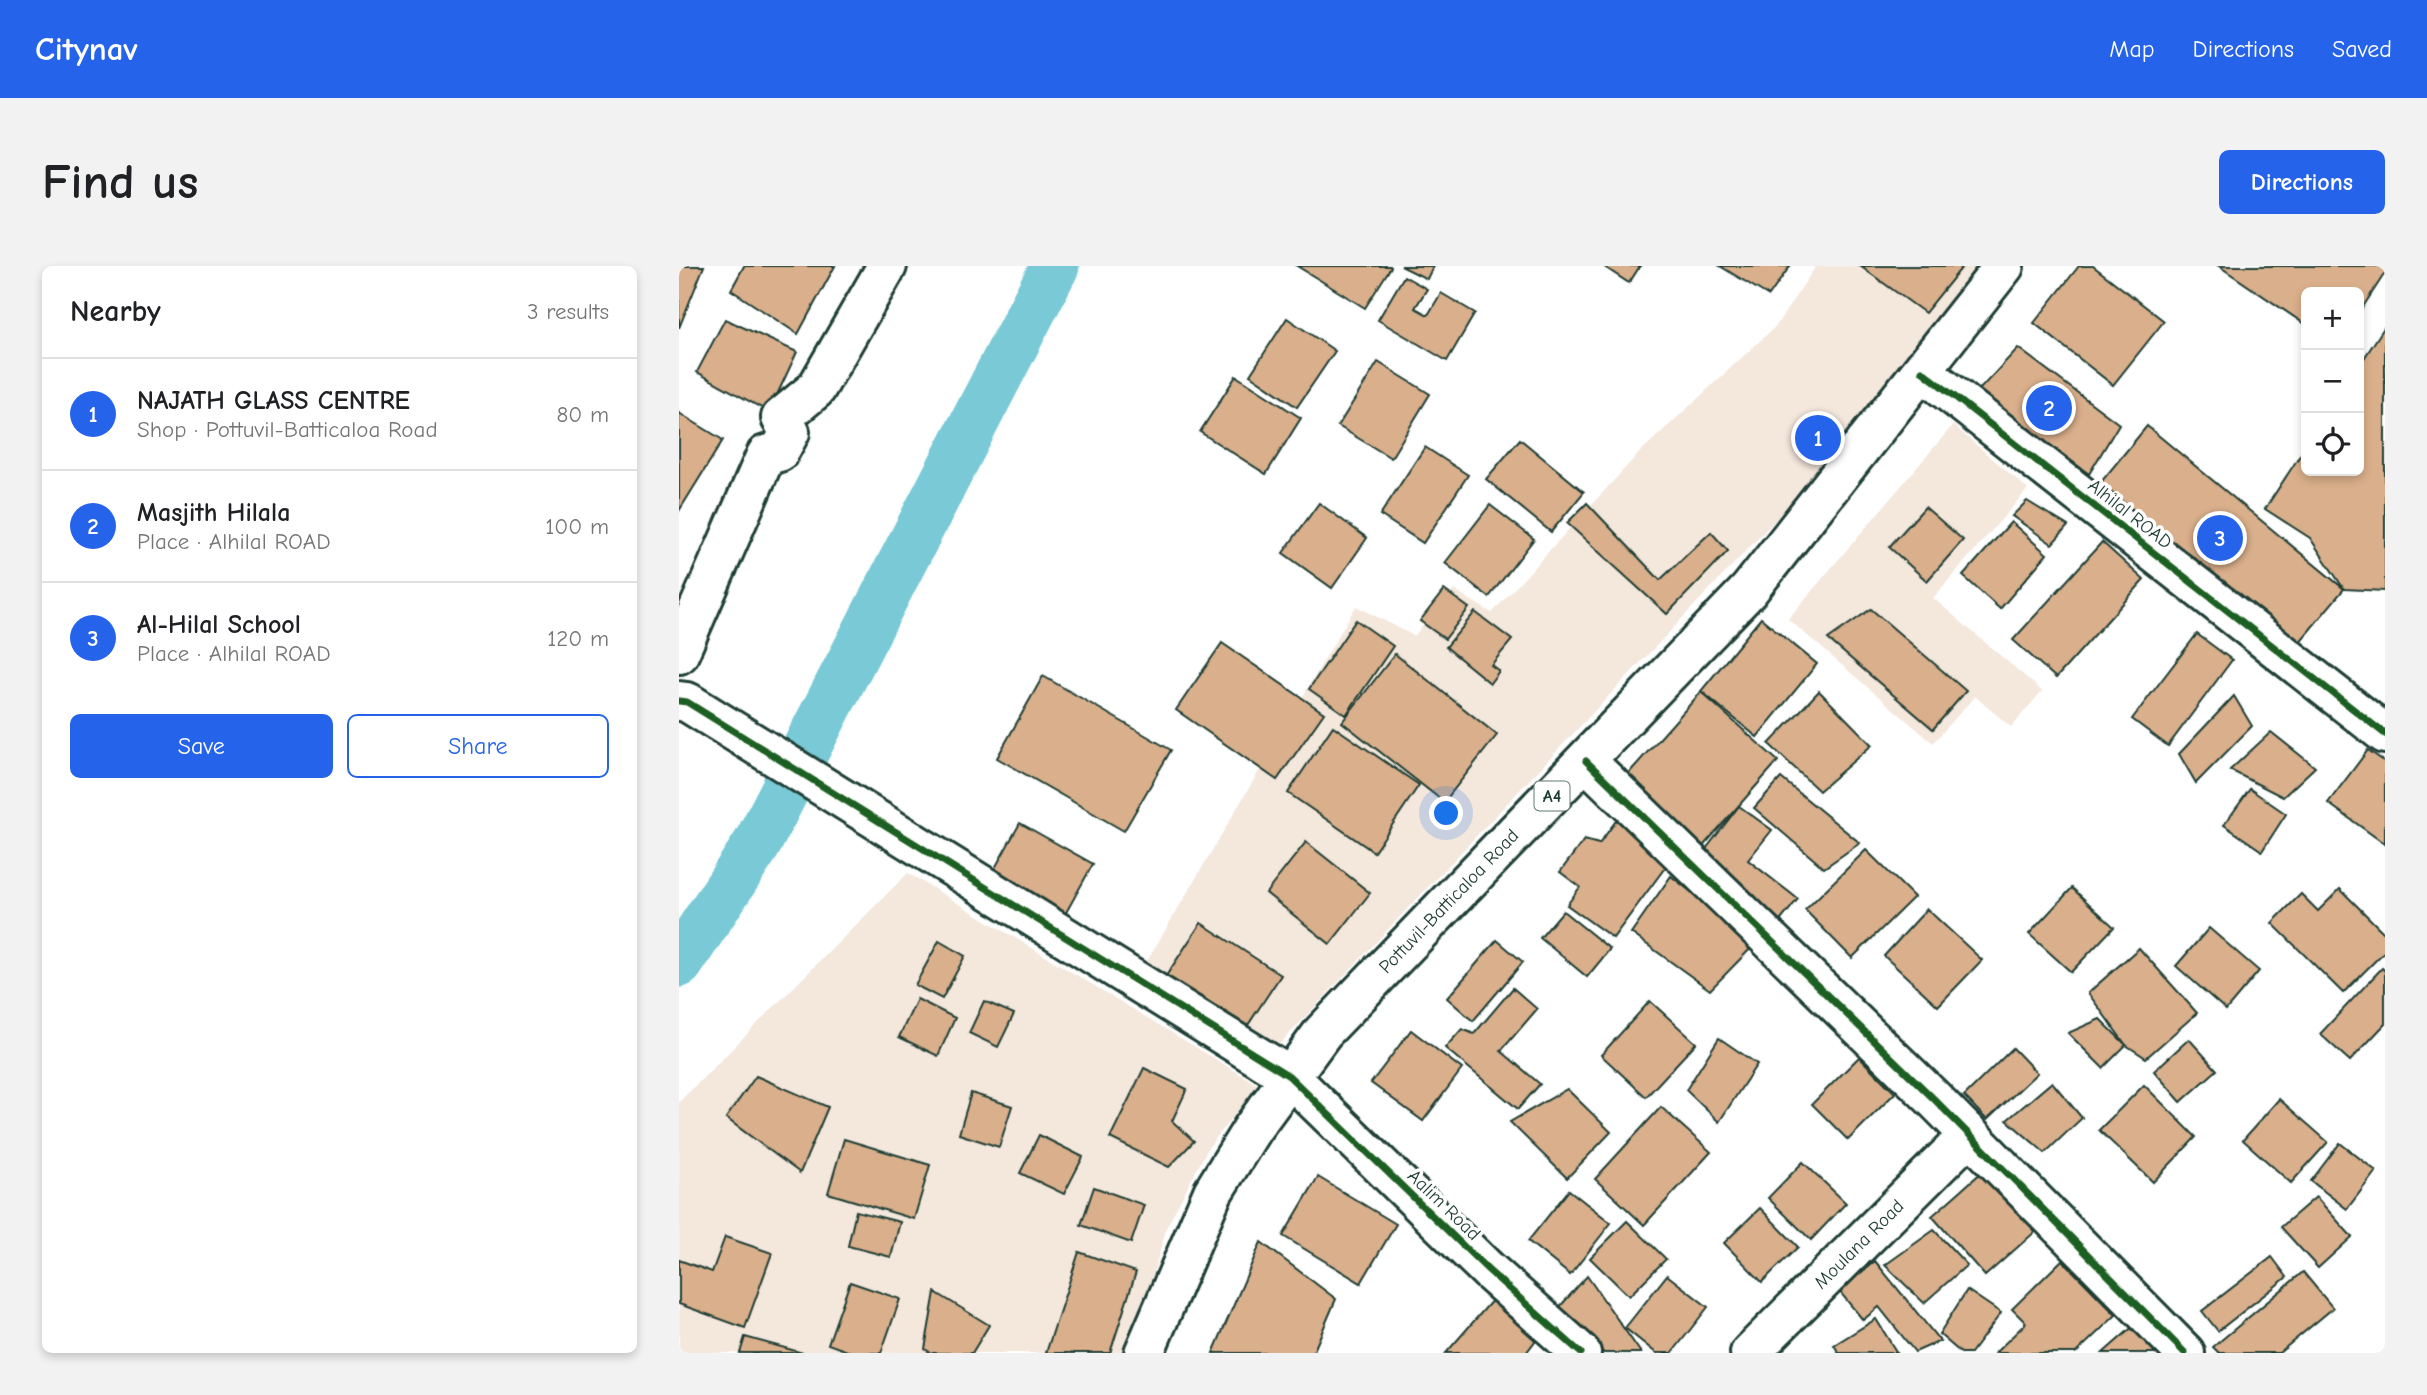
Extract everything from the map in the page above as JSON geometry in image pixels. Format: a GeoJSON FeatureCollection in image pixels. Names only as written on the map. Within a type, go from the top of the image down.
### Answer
{"type":"FeatureCollection","features":[{"type":"Feature","properties":{"kind":"main road"},"geometry":{"type":"LineString","coordinates":[[679,654],[767,455],[779,453],[790,432],[781,418],[816,389],[887,266]]}},
{"type":"Feature","properties":{"kind":"main road","name":"Pottuvil-Batticaloa Road"},"geometry":{"type":"LineString","coordinates":[[1145,1353],[1213,1192],[1289,1076],[1323,1031],[1749,590],[2004,266]]}},
{"type":"Feature","properties":{"kind":"main road","name":"Alhilal ROAD"},"geometry":{"type":"LineString","coordinates":[[1922,371],[2385,734]]}},
{"type":"Feature","properties":{"kind":"main road","name":"Aalim Road"},"geometry":{"type":"LineString","coordinates":[[683,702],[882,822],[1289,1076],[1488,1270],[1581,1353]]}},
{"type":"Feature","properties":{"kind":"main road"},"geometry":{"type":"LineString","coordinates":[[1586,761],[2185,1353]]}},
{"type":"Feature","properties":{"kind":"main road","name":"Moulana Road"},"geometry":{"type":"LineString","coordinates":[[1750,1353],[1968,1136]]}},
{"type":"Feature","properties":{"kind":"shaded area"},"geometry":{"type":"Polygon","coordinates":[[[1816,266],[1987,266],[1879,392],[1814,479],[1274,1050],[1136,980],[1356,606],[1414,636],[1454,590],[1492,613],[1639,453],[1776,326],[1816,266]]]}},
{"type":"Feature","properties":{"kind":"shaded area"},"geometry":{"type":"Polygon","coordinates":[[[1953,425],[2028,489],[1933,598],[2042,691],[2011,727],[1975,696],[1933,743],[1788,619],[1953,425]]]}},
{"type":"Feature","properties":{"kind":"shaded area"},"geometry":{"type":"Polygon","coordinates":[[[908,873],[1258,1085],[1208,1148],[1167,1226],[1131,1353],[679,1353],[679,1102],[908,873]]]}},
{"type":"Feature","properties":{"kind":"building"},"geometry":{"type":"Polygon","coordinates":[[[679,266],[704,266],[679,328],[679,266]]]}},
{"type":"Feature","properties":{"kind":"building"},"geometry":{"type":"Polygon","coordinates":[[[744,266],[835,266],[798,334],[731,290],[744,266]]]}},
{"type":"Feature","properties":{"kind":"building"},"geometry":{"type":"Polygon","coordinates":[[[1297,266],[1390,266],[1391,267],[1365,308],[1297,266]]]}},
{"type":"Feature","properties":{"kind":"building"},"geometry":{"type":"Polygon","coordinates":[[[1401,266],[1433,266],[1427,279],[1401,266]]]}},
{"type":"Feature","properties":{"kind":"building"},"geometry":{"type":"Polygon","coordinates":[[[1603,266],[1640,266],[1629,283],[1603,266]]]}},
{"type":"Feature","properties":{"kind":"building"},"geometry":{"type":"Polygon","coordinates":[[[1720,266],[1790,266],[1769,296],[1720,266]]]}},
{"type":"Feature","properties":{"kind":"building"},"geometry":{"type":"Polygon","coordinates":[[[1860,266],[1963,266],[1925,313],[1860,266]]]}},
{"type":"Feature","properties":{"kind":"building"},"geometry":{"type":"Polygon","coordinates":[[[2079,266],[2093,266],[2164,321],[2113,385],[2034,323],[2079,266]]]}},
{"type":"Feature","properties":{"kind":"building"},"geometry":{"type":"Polygon","coordinates":[[[2219,266],[2385,266],[2385,273],[2364,305],[2364,287],[2301,287],[2301,322],[2219,266]]]}},
{"type":"Feature","properties":{"kind":"building"},"geometry":{"type":"Polygon","coordinates":[[[1404,276],[1427,289],[1415,308],[1428,315],[1441,293],[1475,313],[1447,361],[1378,320],[1404,276]]]}},
{"type":"Feature","properties":{"kind":"building"},"geometry":{"type":"Polygon","coordinates":[[[1287,318],[1335,351],[1297,407],[1250,375],[1287,318]]]}},
{"type":"Feature","properties":{"kind":"building"},"geometry":{"type":"Polygon","coordinates":[[[725,319],[797,352],[769,412],[697,372],[725,319]]]}},
{"type":"Feature","properties":{"kind":"building"},"geometry":{"type":"Polygon","coordinates":[[[2385,326],[2385,591],[2344,589],[2310,538],[2265,509],[2301,454],[2301,476],[2364,476],[2364,358],[2385,326]]]}},
{"type":"Feature","properties":{"kind":"building"},"geometry":{"type":"Polygon","coordinates":[[[2018,348],[2119,424],[2089,474],[1978,391],[2018,348]]]}},
{"type":"Feature","properties":{"kind":"building"},"geometry":{"type":"Polygon","coordinates":[[[1378,362],[1430,394],[1391,458],[1338,426],[1378,362]]]}},
{"type":"Feature","properties":{"kind":"building"},"geometry":{"type":"Polygon","coordinates":[[[1236,376],[1301,418],[1266,474],[1200,432],[1236,376]]]}},
{"type":"Feature","properties":{"kind":"building"},"geometry":{"type":"Polygon","coordinates":[[[679,413],[723,440],[679,511],[679,413]]]}},
{"type":"Feature","properties":{"kind":"building"},"geometry":{"type":"Polygon","coordinates":[[[2147,426],[2344,589],[2293,650],[2096,488],[2147,426]]]}},
{"type":"Feature","properties":{"kind":"building"},"geometry":{"type":"Polygon","coordinates":[[[1520,439],[1584,492],[1551,532],[1486,479],[1520,439]]]}},
{"type":"Feature","properties":{"kind":"building"},"geometry":{"type":"Polygon","coordinates":[[[1425,447],[1468,475],[1423,543],[1380,515],[1425,447]]]}},
{"type":"Feature","properties":{"kind":"building"},"geometry":{"type":"Polygon","coordinates":[[[2027,501],[2068,526],[2052,544],[2012,516],[2027,501]]]}},
{"type":"Feature","properties":{"kind":"building"},"geometry":{"type":"Polygon","coordinates":[[[1319,503],[1367,538],[1332,588],[1283,553],[1319,503]]]}},
{"type":"Feature","properties":{"kind":"building"},"geometry":{"type":"Polygon","coordinates":[[[1587,503],[1660,580],[1711,532],[1728,551],[1667,614],[1567,523],[1587,503]]]}},
{"type":"Feature","properties":{"kind":"building"},"geometry":{"type":"Polygon","coordinates":[[[1490,505],[1534,539],[1489,597],[1445,563],[1490,505]]]}},
{"type":"Feature","properties":{"kind":"building"},"geometry":{"type":"Polygon","coordinates":[[[1925,507],[1963,540],[1927,581],[1889,547],[1925,507]]]}},
{"type":"Feature","properties":{"kind":"building"},"geometry":{"type":"Polygon","coordinates":[[[2011,522],[2047,554],[2000,609],[1963,576],[2011,522]]]}},
{"type":"Feature","properties":{"kind":"building"},"geometry":{"type":"Polygon","coordinates":[[[2102,542],[2144,580],[2056,678],[2013,640],[2102,542]]]}},
{"type":"Feature","properties":{"kind":"building"},"geometry":{"type":"Polygon","coordinates":[[[1444,590],[1469,608],[1445,639],[1420,621],[1444,590]]]}},
{"type":"Feature","properties":{"kind":"building"},"geometry":{"type":"Polygon","coordinates":[[[1871,609],[1966,691],[1933,729],[1828,639],[1871,609]]]}},
{"type":"Feature","properties":{"kind":"building"},"geometry":{"type":"Polygon","coordinates":[[[1475,612],[1512,640],[1491,665],[1499,671],[1490,683],[1446,647],[1475,612]]]}},
{"type":"Feature","properties":{"kind":"building"},"geometry":{"type":"Polygon","coordinates":[[[1761,618],[1817,664],[1757,737],[1701,691],[1761,618]]]}},
{"type":"Feature","properties":{"kind":"building"},"geometry":{"type":"Polygon","coordinates":[[[1356,620],[1393,646],[1346,715],[1309,689],[1356,620]]]}},
{"type":"Feature","properties":{"kind":"building"},"geometry":{"type":"Polygon","coordinates":[[[2197,634],[2232,660],[2168,746],[2132,719],[2197,634]]]}},
{"type":"Feature","properties":{"kind":"building"},"geometry":{"type":"Polygon","coordinates":[[[1222,643],[1324,713],[1277,780],[1176,710],[1222,643]]]}},
{"type":"Feature","properties":{"kind":"building"},"geometry":{"type":"Polygon","coordinates":[[[1395,654],[1497,735],[1444,802],[1342,722],[1395,654]]]}},
{"type":"Feature","properties":{"kind":"building"},"geometry":{"type":"Polygon","coordinates":[[[1043,676],[1171,750],[1124,831],[997,758],[1043,676]]]}},
{"type":"Feature","properties":{"kind":"building"},"geometry":{"type":"Polygon","coordinates":[[[1819,691],[1872,745],[1819,791],[1769,744],[1819,691]]]}},
{"type":"Feature","properties":{"kind":"building"},"geometry":{"type":"Polygon","coordinates":[[[1701,692],[1778,761],[1698,852],[1620,783],[1701,692]]]}},
{"type":"Feature","properties":{"kind":"building"},"geometry":{"type":"Polygon","coordinates":[[[2234,696],[2252,726],[2196,783],[2179,754],[2234,696]]]}},
{"type":"Feature","properties":{"kind":"building"},"geometry":{"type":"Polygon","coordinates":[[[1333,726],[1419,785],[1374,852],[1288,793],[1333,726]]]}},
{"type":"Feature","properties":{"kind":"building"},"geometry":{"type":"Polygon","coordinates":[[[2271,732],[2315,767],[2283,797],[2230,770],[2271,732]]]}},
{"type":"Feature","properties":{"kind":"building"},"geometry":{"type":"Polygon","coordinates":[[[2368,750],[2385,762],[2385,844],[2328,803],[2368,750]]]}},
{"type":"Feature","properties":{"kind":"building"},"geometry":{"type":"Polygon","coordinates":[[[1781,778],[1860,843],[1824,868],[1754,808],[1781,778]]]}},
{"type":"Feature","properties":{"kind":"building"},"geometry":{"type":"Polygon","coordinates":[[[2250,789],[2286,814],[2262,851],[2224,825],[2250,789]]]}},
{"type":"Feature","properties":{"kind":"building"},"geometry":{"type":"Polygon","coordinates":[[[1739,806],[1772,830],[1748,860],[1798,899],[1777,925],[1696,862],[1739,806]]]}},
{"type":"Feature","properties":{"kind":"building"},"geometry":{"type":"Polygon","coordinates":[[[1621,814],[1675,854],[1613,938],[1567,905],[1580,887],[1560,872],[1584,840],[1599,844],[1621,814]]]}},
{"type":"Feature","properties":{"kind":"building"},"geometry":{"type":"Polygon","coordinates":[[[1020,823],[1093,864],[1063,918],[990,877],[1020,823]]]}},
{"type":"Feature","properties":{"kind":"building"},"geometry":{"type":"Polygon","coordinates":[[[1306,842],[1370,893],[1330,944],[1266,893],[1306,842]]]}},
{"type":"Feature","properties":{"kind":"building"},"geometry":{"type":"Polygon","coordinates":[[[1866,850],[1914,897],[1852,958],[1805,910],[1866,850]]]}},
{"type":"Feature","properties":{"kind":"building"},"geometry":{"type":"Polygon","coordinates":[[[1671,876],[1756,943],[1710,990],[1631,933],[1671,876]]]}},
{"type":"Feature","properties":{"kind":"building"},"geometry":{"type":"Polygon","coordinates":[[[2072,888],[2114,927],[2071,972],[2029,934],[2072,888]]]}},
{"type":"Feature","properties":{"kind":"building"},"geometry":{"type":"Polygon","coordinates":[[[2340,889],[2385,934],[2385,951],[2343,993],[2272,923],[2301,894],[2318,911],[2340,889]]]}},
{"type":"Feature","properties":{"kind":"building"},"geometry":{"type":"Polygon","coordinates":[[[1927,909],[1982,960],[1938,1006],[1884,956],[1927,909]]]}},
{"type":"Feature","properties":{"kind":"building"},"geometry":{"type":"Polygon","coordinates":[[[1563,911],[1610,949],[1587,977],[1540,938],[1563,911]]]}},
{"type":"Feature","properties":{"kind":"building"},"geometry":{"type":"Polygon","coordinates":[[[1201,923],[1281,975],[1244,1031],[1164,979],[1201,923]]]}},
{"type":"Feature","properties":{"kind":"building"},"geometry":{"type":"Polygon","coordinates":[[[2209,928],[2259,971],[2226,1010],[2176,966],[2209,928]]]}},
{"type":"Feature","properties":{"kind":"building"},"geometry":{"type":"Polygon","coordinates":[[[1497,940],[1523,962],[1473,1021],[1447,998],[1497,940]]]}},
{"type":"Feature","properties":{"kind":"building"},"geometry":{"type":"Polygon","coordinates":[[[939,941],[965,956],[942,999],[915,985],[939,941]]]}},
{"type":"Feature","properties":{"kind":"building"},"geometry":{"type":"Polygon","coordinates":[[[2139,948],[2197,1013],[2146,1058],[2126,1045],[2088,993],[2139,948]]]}},
{"type":"Feature","properties":{"kind":"building"},"geometry":{"type":"Polygon","coordinates":[[[2382,968],[2385,971],[2385,1024],[2350,1061],[2320,1034],[2382,968]]]}},
{"type":"Feature","properties":{"kind":"building"},"geometry":{"type":"Polygon","coordinates":[[[1513,988],[1537,1009],[1501,1051],[1540,1084],[1518,1109],[1445,1048],[1462,1029],[1474,1034],[1513,988]]]}},
{"type":"Feature","properties":{"kind":"building"},"geometry":{"type":"Polygon","coordinates":[[[917,999],[955,1018],[938,1056],[899,1037],[917,999]]]}},
{"type":"Feature","properties":{"kind":"building"},"geometry":{"type":"Polygon","coordinates":[[[984,1001],[1014,1014],[998,1047],[969,1033],[984,1001]]]}},
{"type":"Feature","properties":{"kind":"building"},"geometry":{"type":"Polygon","coordinates":[[[1650,1001],[1696,1043],[1646,1097],[1601,1055],[1650,1001]]]}},
{"type":"Feature","properties":{"kind":"building"},"geometry":{"type":"Polygon","coordinates":[[[2100,1019],[2126,1045],[2103,1068],[2068,1033],[2100,1019]]]}},
{"type":"Feature","properties":{"kind":"building"},"geometry":{"type":"Polygon","coordinates":[[[1411,1030],[1462,1069],[1423,1121],[1371,1083],[1411,1030]]]}},
{"type":"Feature","properties":{"kind":"building"},"geometry":{"type":"Polygon","coordinates":[[[1719,1038],[1757,1064],[1719,1122],[1686,1090],[1719,1038]]]}},
{"type":"Feature","properties":{"kind":"building"},"geometry":{"type":"Polygon","coordinates":[[[2189,1039],[2217,1070],[2181,1102],[2154,1071],[2189,1039]]]}},
{"type":"Feature","properties":{"kind":"building"},"geometry":{"type":"Polygon","coordinates":[[[2013,1048],[2037,1073],[1987,1120],[1964,1096],[2013,1048]]]}},
{"type":"Feature","properties":{"kind":"building"},"geometry":{"type":"Polygon","coordinates":[[[1859,1057],[1895,1093],[1848,1140],[1812,1104],[1859,1057]]]}},
{"type":"Feature","properties":{"kind":"building"},"geometry":{"type":"Polygon","coordinates":[[[1144,1068],[1187,1089],[1172,1121],[1194,1141],[1169,1167],[1110,1138],[1144,1068]]]}},
{"type":"Feature","properties":{"kind":"building"},"geometry":{"type":"Polygon","coordinates":[[[756,1076],[828,1107],[800,1173],[726,1118],[756,1076]]]}},
{"type":"Feature","properties":{"kind":"building"},"geometry":{"type":"Polygon","coordinates":[[[2052,1082],[2082,1118],[2045,1153],[2007,1120],[2052,1082]]]}},
{"type":"Feature","properties":{"kind":"building"},"geometry":{"type":"Polygon","coordinates":[[[2144,1085],[2196,1137],[2153,1182],[2099,1130],[2144,1085]]]}},
{"type":"Feature","properties":{"kind":"building"},"geometry":{"type":"Polygon","coordinates":[[[1567,1089],[1611,1132],[1567,1178],[1510,1122],[1567,1089]]]}},
{"type":"Feature","properties":{"kind":"building"},"geometry":{"type":"Polygon","coordinates":[[[971,1093],[1012,1106],[999,1147],[959,1134],[971,1093]]]}},
{"type":"Feature","properties":{"kind":"building"},"geometry":{"type":"Polygon","coordinates":[[[2279,1099],[2328,1142],[2291,1183],[2243,1140],[2279,1099]]]}},
{"type":"Feature","properties":{"kind":"building"},"geometry":{"type":"Polygon","coordinates":[[[1661,1107],[1711,1152],[1644,1225],[1595,1179],[1661,1107]]]}},
{"type":"Feature","properties":{"kind":"building"},"geometry":{"type":"Polygon","coordinates":[[[1039,1135],[1083,1157],[1064,1194],[1020,1173],[1039,1135]]]}},
{"type":"Feature","properties":{"kind":"building"},"geometry":{"type":"Polygon","coordinates":[[[844,1139],[930,1165],[914,1219],[828,1193],[844,1139]]]}},
{"type":"Feature","properties":{"kind":"building"},"geometry":{"type":"Polygon","coordinates":[[[2340,1143],[2376,1171],[2347,1209],[2311,1181],[2340,1143]]]}},
{"type":"Feature","properties":{"kind":"building"},"geometry":{"type":"Polygon","coordinates":[[[1803,1162],[1846,1203],[1811,1240],[1768,1198],[1803,1162]]]}},
{"type":"Feature","properties":{"kind":"building"},"geometry":{"type":"Polygon","coordinates":[[[1983,1171],[2036,1231],[1985,1276],[1932,1216],[1983,1171]]]}},
{"type":"Feature","properties":{"kind":"building"},"geometry":{"type":"Polygon","coordinates":[[[1318,1177],[1396,1224],[1361,1283],[1283,1236],[1318,1177]]]}},
{"type":"Feature","properties":{"kind":"building"},"geometry":{"type":"Polygon","coordinates":[[[1094,1187],[1144,1205],[1131,1243],[1081,1225],[1094,1187]]]}},
{"type":"Feature","properties":{"kind":"building"},"geometry":{"type":"Polygon","coordinates":[[[1569,1190],[1611,1223],[1570,1275],[1528,1241],[1569,1190]]]}},
{"type":"Feature","properties":{"kind":"building"},"geometry":{"type":"Polygon","coordinates":[[[2316,1197],[2352,1237],[2318,1268],[2281,1227],[2316,1197]]]}},
{"type":"Feature","properties":{"kind":"building"},"geometry":{"type":"Polygon","coordinates":[[[1760,1208],[1798,1247],[1762,1282],[1724,1243],[1760,1208]]]}},
{"type":"Feature","properties":{"kind":"building"},"geometry":{"type":"Polygon","coordinates":[[[856,1211],[900,1222],[891,1257],[848,1246],[856,1211]]]}},
{"type":"Feature","properties":{"kind":"building"},"geometry":{"type":"Polygon","coordinates":[[[1627,1221],[1666,1259],[1629,1296],[1590,1258],[1627,1221]]]}},
{"type":"Feature","properties":{"kind":"building"},"geometry":{"type":"Polygon","coordinates":[[[1934,1230],[1967,1265],[1924,1303],[1885,1265],[1934,1230]]]}},
{"type":"Feature","properties":{"kind":"building"},"geometry":{"type":"Polygon","coordinates":[[[725,1237],[772,1253],[745,1328],[679,1304],[679,1260],[712,1272],[725,1237]]]}},
{"type":"Feature","properties":{"kind":"building"},"geometry":{"type":"Polygon","coordinates":[[[1261,1242],[1336,1299],[1313,1353],[1213,1353],[1261,1242]]]}},
{"type":"Feature","properties":{"kind":"building"},"geometry":{"type":"Polygon","coordinates":[[[1079,1252],[1136,1272],[1110,1353],[1046,1353],[1079,1252]]]}},
{"type":"Feature","properties":{"kind":"building"},"geometry":{"type":"Polygon","coordinates":[[[2272,1257],[2287,1277],[2218,1331],[2202,1311],[2272,1257]]]}},
{"type":"Feature","properties":{"kind":"building"},"geometry":{"type":"Polygon","coordinates":[[[2062,1260],[2116,1315],[2076,1353],[1995,1353],[2026,1323],[2012,1309],[2062,1260]]]}},
{"type":"Feature","properties":{"kind":"building"},"geometry":{"type":"Polygon","coordinates":[[[1875,1261],[1940,1341],[1915,1352],[1879,1307],[1863,1320],[1839,1291],[1875,1261]]]}},
{"type":"Feature","properties":{"kind":"building"},"geometry":{"type":"Polygon","coordinates":[[[2303,1272],[2333,1308],[2279,1353],[2219,1353],[2213,1347],[2303,1272]]]}},
{"type":"Feature","properties":{"kind":"building"},"geometry":{"type":"Polygon","coordinates":[[[1667,1275],[1708,1307],[1672,1353],[1656,1353],[1625,1328],[1667,1275]]]}},
{"type":"Feature","properties":{"kind":"building"},"geometry":{"type":"Polygon","coordinates":[[[1587,1276],[1641,1353],[1604,1353],[1556,1311],[1587,1276]]]}},
{"type":"Feature","properties":{"kind":"building"},"geometry":{"type":"Polygon","coordinates":[[[850,1282],[900,1299],[881,1353],[853,1353],[828,1344],[850,1282]]]}},
{"type":"Feature","properties":{"kind":"building"},"geometry":{"type":"Polygon","coordinates":[[[1967,1290],[2001,1313],[1971,1353],[1961,1353],[1939,1334],[1967,1290]]]}},
{"type":"Feature","properties":{"kind":"building"},"geometry":{"type":"Polygon","coordinates":[[[935,1292],[989,1325],[972,1353],[931,1353],[925,1349],[935,1292]]]}},
{"type":"Feature","properties":{"kind":"building"},"geometry":{"type":"Polygon","coordinates":[[[1495,1297],[1538,1337],[1526,1353],[1446,1353],[1495,1297]]]}},
{"type":"Feature","properties":{"kind":"building"},"geometry":{"type":"Polygon","coordinates":[[[1876,1319],[1897,1353],[1839,1353],[1834,1345],[1876,1319]]]}},
{"type":"Feature","properties":{"kind":"building"},"geometry":{"type":"Polygon","coordinates":[[[2136,1324],[2162,1353],[2103,1353],[2136,1324]]]}},
{"type":"Feature","properties":{"kind":"building"},"geometry":{"type":"Polygon","coordinates":[[[745,1337],[803,1353],[740,1353],[745,1337]]]}},
{"type":"Feature","properties":{"kind":"waterway"},"geometry":{"type":"LineString","coordinates":[[679,963],[757,844],[1055,266]]}},
{"type":"Feature","properties":{"kind":"cycle path"},"geometry":{"type":"LineString","coordinates":[[1922,371],[2385,734]]}},
{"type":"Feature","properties":{"kind":"cycle path"},"geometry":{"type":"LineString","coordinates":[[679,701],[687,702],[1289,1076],[1488,1270],[1581,1353]]}},
{"type":"Feature","properties":{"kind":"cycle path"},"geometry":{"type":"LineString","coordinates":[[1586,761],[1934,1099],[2185,1353]]}},
{"type":"Feature","properties":{"kind":"place","name":"Masjith Hilala"},"geometry":{"type":"Point","coordinates":[2049,408]}},
{"type":"Feature","properties":{"kind":"place","name":"NAJATH GLASS CENTRE"},"geometry":{"type":"Point","coordinates":[1818,438]}},
{"type":"Feature","properties":{"kind":"place","name":"Al-Hilal School"},"geometry":{"type":"Point","coordinates":[2220,538]}}]}
